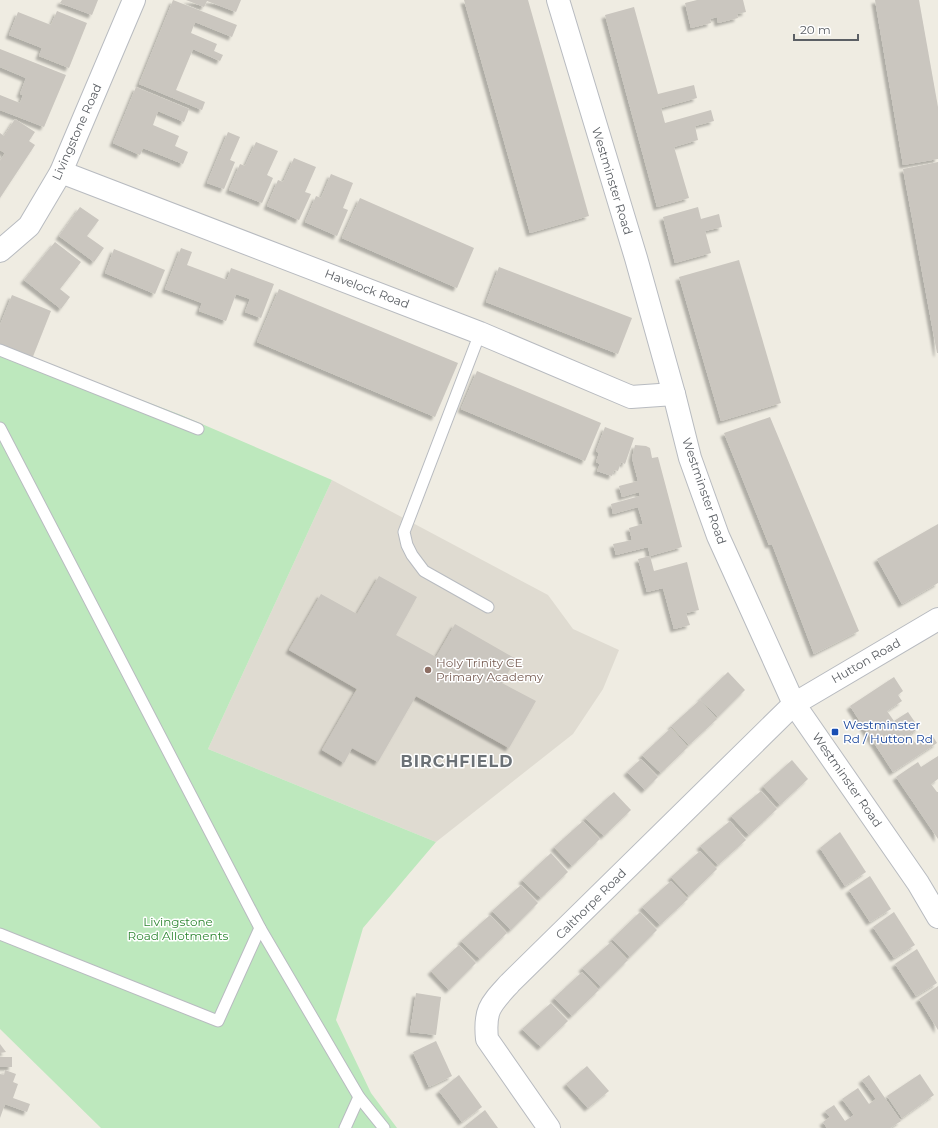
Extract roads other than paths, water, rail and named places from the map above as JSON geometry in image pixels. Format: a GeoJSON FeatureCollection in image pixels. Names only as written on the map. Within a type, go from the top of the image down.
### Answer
{"type":"FeatureCollection","features":[{"type":"Feature","properties":{"kind":"street","name":"Livingstone Road"},"geometry":{"type":"LineString","coordinates":[[0,252],[29,226],[61,172],[134,0]]}},
{"type":"Feature","properties":{"kind":"street","name":"Westminster Road"},"geometry":{"type":"LineString","coordinates":[[558,0],[636,258],[674,394],[690,458],[718,536],[794,704],[918,884],[938,917]]}},
{"type":"Feature","properties":{"kind":"street","name":"Havelock Road"},"geometry":{"type":"LineString","coordinates":[[61,172],[480,333],[631,397],[674,394]]}},
{"type":"Feature","properties":{"kind":"street","name":"Hutton Road"},"geometry":{"type":"LineString","coordinates":[[794,704],[938,619]]}},
{"type":"Feature","properties":{"kind":"street","name":"Calthorpe Road"},"geometry":{"type":"LineString","coordinates":[[549,1128],[487,1038],[487,1015],[493,1002],[510,983],[794,704]]}},
{"type":"Feature","properties":{"kind":"lane"},"geometry":{"type":"LineString","coordinates":[[480,333],[404,532],[407,545],[412,555],[424,571],[488,607]]}},
{"type":"Feature","properties":{"kind":"lane"},"geometry":{"type":"LineString","coordinates":[[0,350],[198,429]]}},
{"type":"Feature","properties":{"kind":"lane"},"geometry":{"type":"LineString","coordinates":[[0,428],[260,928],[359,1097],[384,1128]]}},
{"type":"Feature","properties":{"kind":"lane"},"geometry":{"type":"LineString","coordinates":[[0,934],[218,1021],[260,928]]}},
{"type":"Feature","properties":{"kind":"lane"},"geometry":{"type":"LineString","coordinates":[[345,1128],[359,1097]]}},
{"type":"Feature","properties":{"kind":"place","name":"Holy Trinity CE Primary Academy"},"geometry":{"type":"Point","coordinates":[428,670]}},
{"type":"Feature","properties":{"kind":"place","name":"Westminster Rd / Hutton Rd"},"geometry":{"type":"Point","coordinates":[835,732]}},
{"type":"Feature","properties":{"kind":"district","name":"BIRCHFIELD"},"geometry":{"type":"Point","coordinates":[457,761]}},
{"type":"Feature","properties":{"kind":"park label","name":"Livingstone Road Allotments"},"geometry":{"type":"Point","coordinates":[178,929]}}]}
